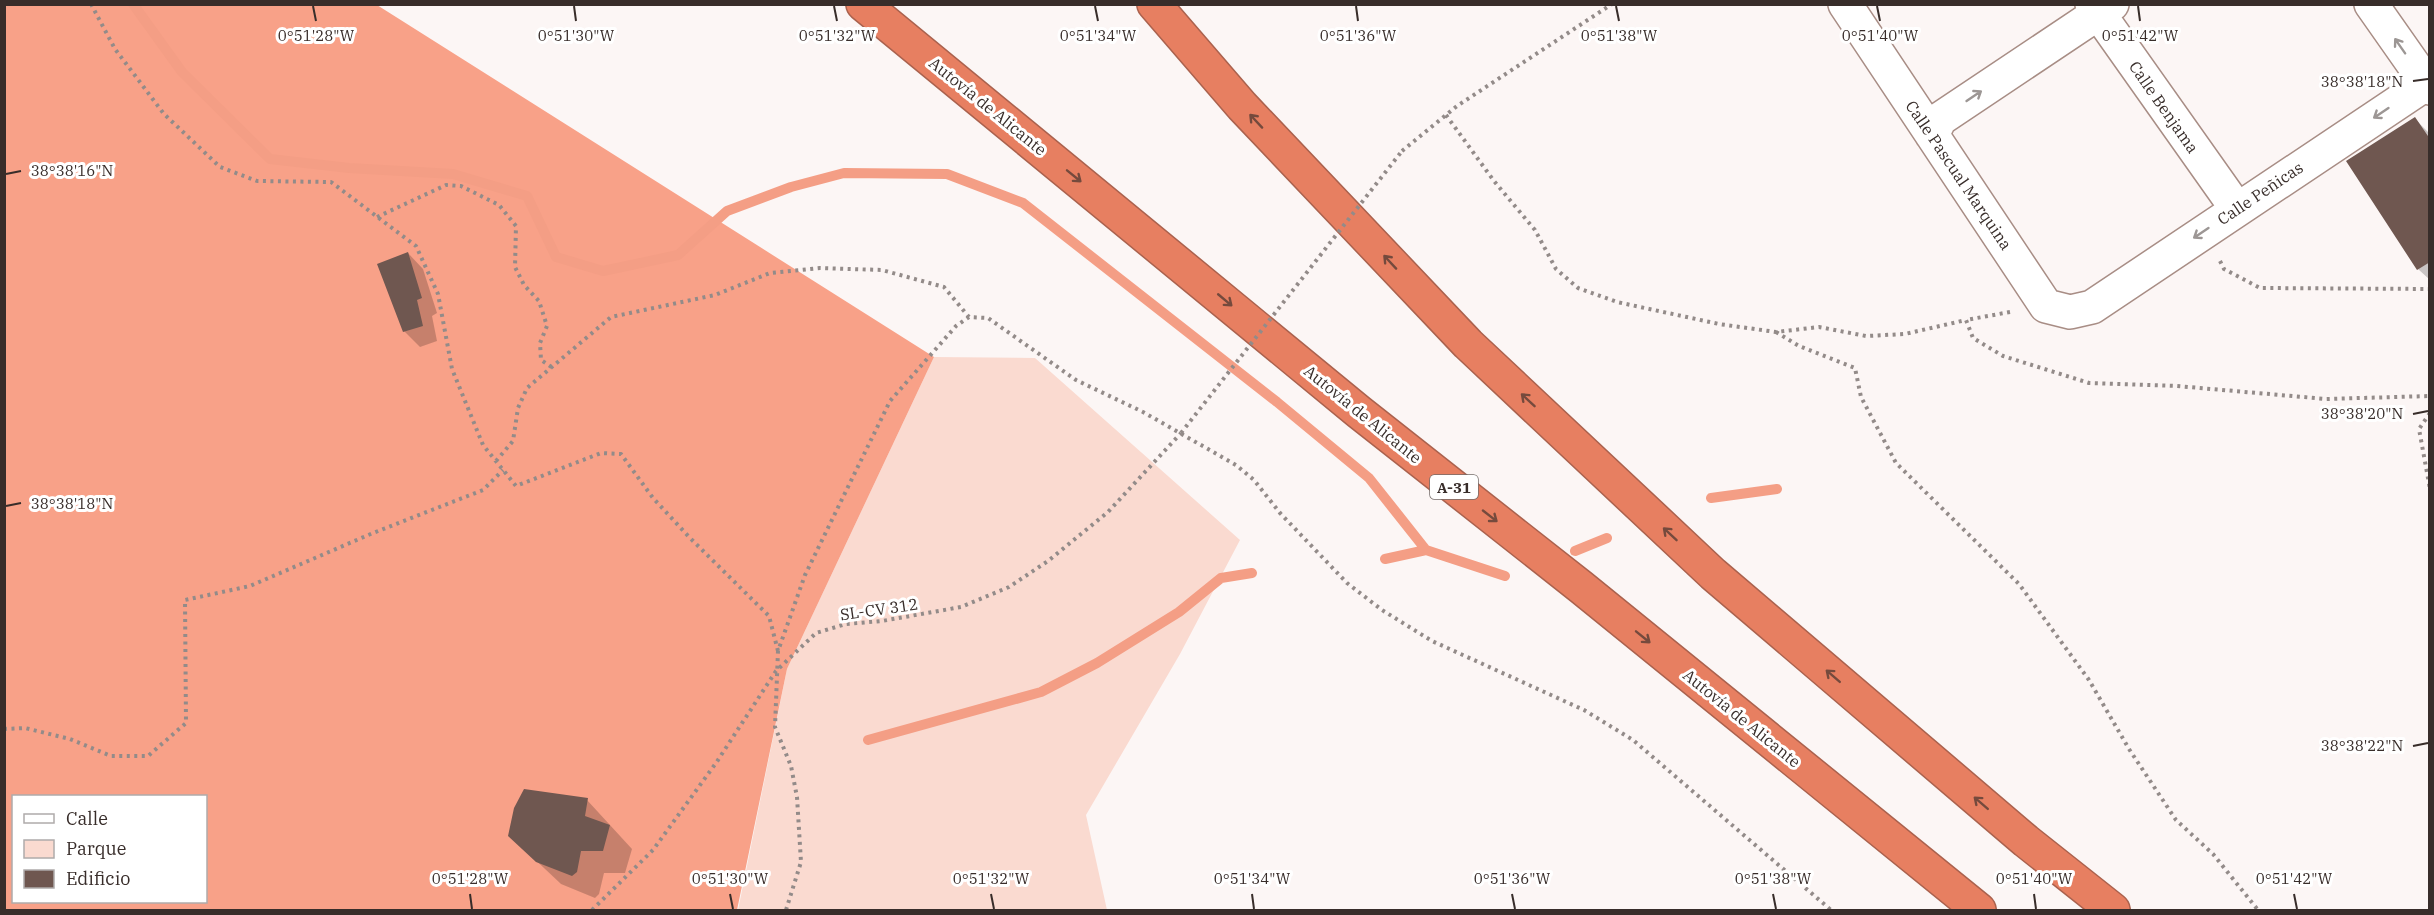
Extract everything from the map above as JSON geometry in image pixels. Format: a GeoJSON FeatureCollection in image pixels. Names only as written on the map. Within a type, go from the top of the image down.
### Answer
{"type":"FeatureCollection","features":[{"type":"Feature","properties":{"kind":"highway","name":"Autovía de Alicante"},"geometry":{"type":"LineString","coordinates":[[863,4],[1359,412],[1581,587],[1979,910]]}},
{"type":"Feature","properties":{"kind":"highway"},"geometry":{"type":"LineString","coordinates":[[1154,4],[1242,106],[1468,344],[1713,574],[2026,841],[2113,910]]}},
{"type":"Feature","properties":{"kind":"street","name":"Calle Pascual Marquina"},"geometry":{"type":"LineString","coordinates":[[1845,4],[2046,306]]}},
{"type":"Feature","properties":{"kind":"street"},"geometry":{"type":"LineString","coordinates":[[2371,4],[2428,84]]}},
{"type":"Feature","properties":{"kind":"street"},"geometry":{"type":"LineString","coordinates":[[1932,135],[1940,118],[2101,8]]}},
{"type":"Feature","properties":{"kind":"street","name":"Calle Benjama"},"geometry":{"type":"LineString","coordinates":[[2101,8],[2237,208]]}},
{"type":"Feature","properties":{"kind":"street","name":"Calle Peñicas"},"geometry":{"type":"LineString","coordinates":[[2046,306],[2070,312],[2092,306],[2237,208],[2428,84]]}},
{"type":"Feature","properties":{"kind":"path"},"geometry":{"type":"LineString","coordinates":[[91,4],[115,49],[164,114],[220,167],[257,181],[331,182],[416,246],[438,294],[452,369],[483,445],[516,486],[601,453],[621,454],[653,498],[769,616],[778,651]]}},
{"type":"Feature","properties":{"kind":"path","name":"SL-CV 312"},"geometry":{"type":"LineString","coordinates":[[776,671],[816,633],[846,624],[882,621],[961,607],[1009,587],[1048,561],[1108,512],[1181,433],[1402,151],[1446,115],[1612,4]]}},
{"type":"Feature","properties":{"kind":"path"},"geometry":{"type":"LineString","coordinates":[[1446,115],[1494,180],[1536,230],[1556,269],[1578,288],[1617,302],[1719,324],[1776,332],[1819,327],[1866,336],[1905,334],[1966,320],[2046,306]]}},
{"type":"Feature","properties":{"kind":"path"},"geometry":{"type":"LineString","coordinates":[[376,217],[446,185],[461,186],[499,205],[516,225],[514,267],[524,285],[539,301],[547,326],[540,343],[541,360],[553,368]]}},
{"type":"Feature","properties":{"kind":"path"},"geometry":{"type":"LineString","coordinates":[[2202,232],[2224,269],[2260,288],[2430,289]]}},
{"type":"Feature","properties":{"kind":"path"},"geometry":{"type":"LineString","coordinates":[[496,461],[513,441],[518,408],[527,387],[536,377],[553,368],[610,316],[715,295],[770,273],[820,268],[882,270],[944,287],[969,317]]}},
{"type":"Feature","properties":{"kind":"path"},"geometry":{"type":"LineString","coordinates":[[786,910],[801,862],[795,787],[791,766],[775,727],[778,651],[805,575],[890,401],[956,326],[969,317],[988,318],[1076,380],[1181,433],[1236,465],[1254,480],[1318,554],[1347,583],[1382,610],[1432,641],[1584,710],[1633,740],[1828,910]]}},
{"type":"Feature","properties":{"kind":"path"},"geometry":{"type":"LineString","coordinates":[[1966,320],[1973,338],[2003,356],[2089,383],[2176,386],[2326,399],[2430,396]]}},
{"type":"Feature","properties":{"kind":"path"},"geometry":{"type":"LineString","coordinates":[[1776,332],[1799,346],[1855,368],[1861,397],[1896,463],[2019,584],[2089,680],[2129,749],[2176,820],[2213,854],[2258,910]]}},
{"type":"Feature","properties":{"kind":"path"},"geometry":{"type":"LineString","coordinates":[[2430,413],[2419,429],[2430,489]]}},
{"type":"Feature","properties":{"kind":"path"},"geometry":{"type":"LineString","coordinates":[[4,729],[25,728],[70,739],[111,756],[148,756],[186,723],[185,600],[250,586],[373,533],[483,490],[502,470]]}},
{"type":"Feature","properties":{"kind":"path"},"geometry":{"type":"LineString","coordinates":[[592,910],[652,850],[716,763],[776,671]]}},
{"type":"Feature","properties":{"kind":"green space"},"geometry":{"type":"Polygon","coordinates":[[[934,357],[1035,358],[1240,540],[1180,654],[1086,815],[1107,910],[738,910],[787,669],[934,357]]]}},
{"type":"Feature","properties":{"kind":"shaded area"},"geometry":{"type":"Polygon","coordinates":[[[5,5],[377,5],[934,357],[787,669],[737,910],[5,910],[5,5]]]}},
{"type":"Feature","properties":{"kind":"building"},"geometry":{"type":"Polygon","coordinates":[[[2415,117],[2430,139],[2430,262],[2417,270],[2346,161],[2415,117]]]}},
{"type":"Feature","properties":{"kind":"building"},"geometry":{"type":"Polygon","coordinates":[[[408,252],[422,298],[417,300],[423,326],[403,332],[377,264],[408,252]]]}},
{"type":"Feature","properties":{"kind":"building"},"geometry":{"type":"Polygon","coordinates":[[[524,789],[588,798],[585,816],[610,825],[603,851],[581,851],[577,872],[572,876],[536,862],[508,836],[514,808],[524,789]]]}},
{"type":"Feature","properties":{"kind":"waterway"},"geometry":{"type":"LineString","coordinates":[[133,4],[182,72],[270,159],[349,168],[453,174],[527,196],[556,257],[603,271],[678,255],[727,211],[791,187],[844,173],[947,174],[1023,203],[1277,402],[1369,478],[1426,550]]}},
{"type":"Feature","properties":{"kind":"waterway"},"geometry":{"type":"LineString","coordinates":[[1711,498],[1777,489]]}},
{"type":"Feature","properties":{"kind":"waterway"},"geometry":{"type":"LineString","coordinates":[[1575,551],[1607,538]]}},
{"type":"Feature","properties":{"kind":"waterway"},"geometry":{"type":"LineString","coordinates":[[1385,559],[1426,550],[1505,576]]}},
{"type":"Feature","properties":{"kind":"waterway"},"geometry":{"type":"LineString","coordinates":[[868,740],[1041,692],[1097,663],[1179,612],[1221,578],[1252,573]]}}]}
